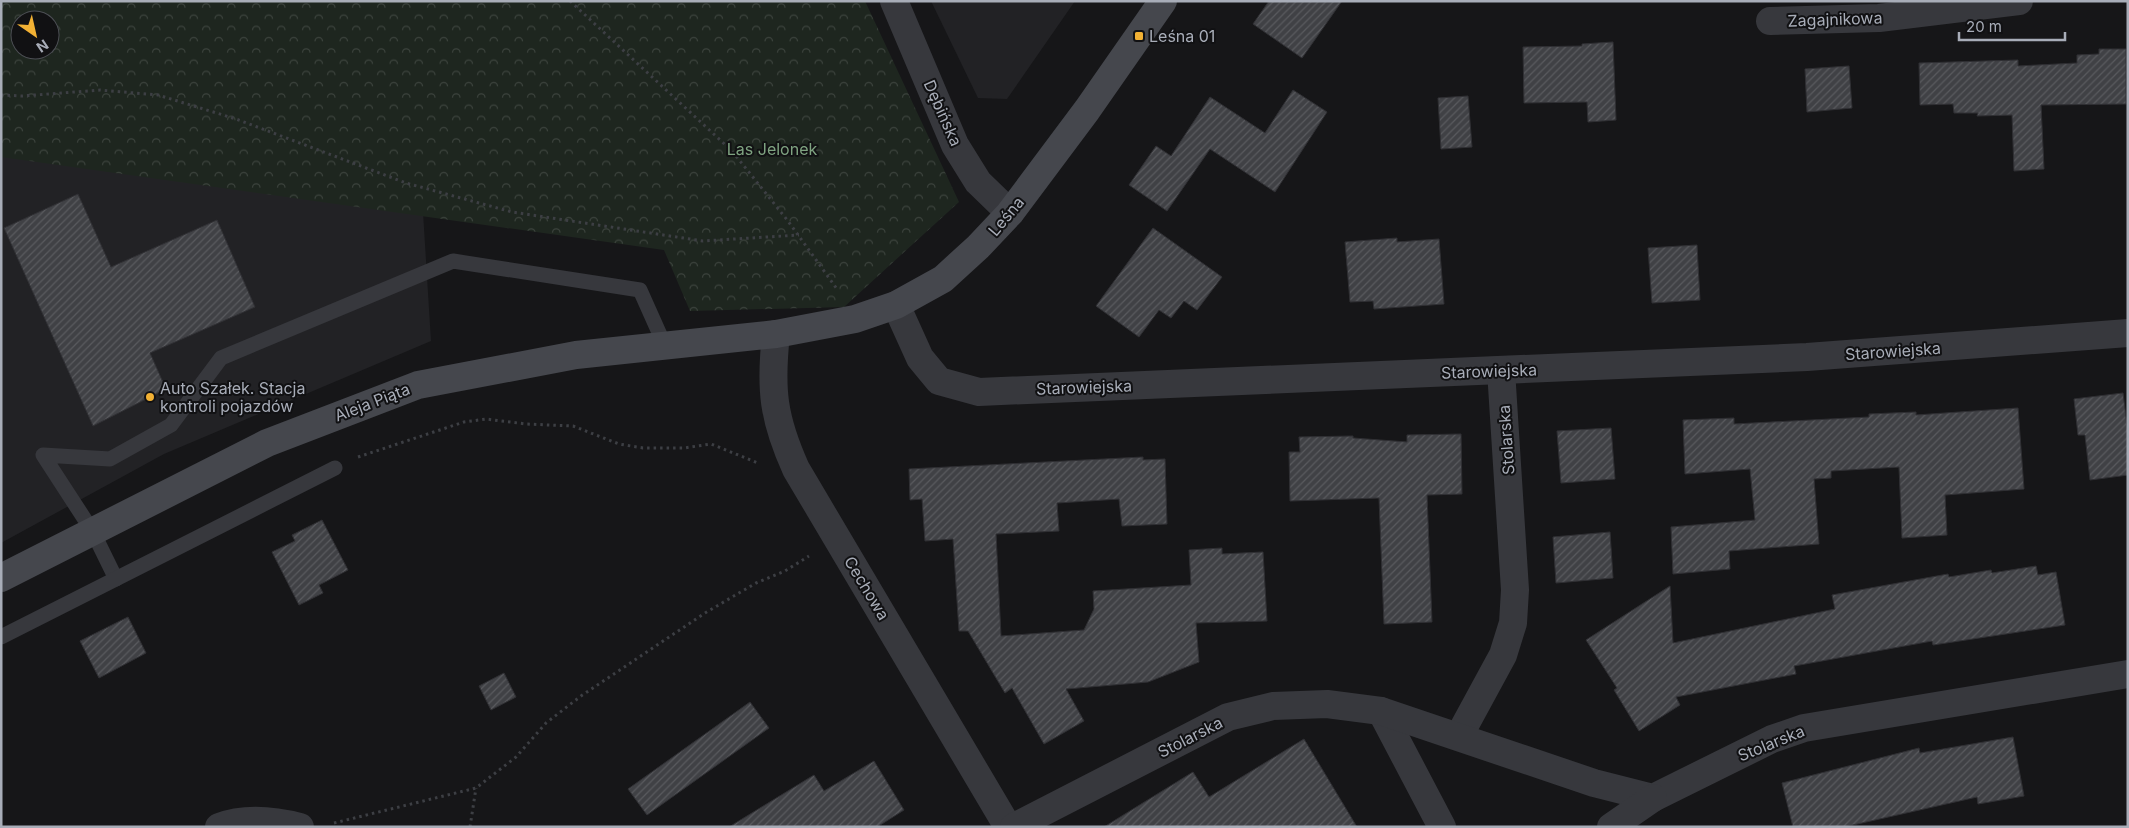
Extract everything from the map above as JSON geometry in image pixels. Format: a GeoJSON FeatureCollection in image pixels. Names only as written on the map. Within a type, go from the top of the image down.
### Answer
{"type":"FeatureCollection","features":[{"type":"Feature","properties":{"kind":"street","name":"Dębińska"},"geometry":{"type":"LineString","coordinates":[[894,1],[955,145],[978,182],[1010,213]]}},
{"type":"Feature","properties":{"kind":"street","name":"Leśna"},"geometry":{"type":"LineString","coordinates":[[776,334],[855,319],[896,305],[943,279],[978,247],[1010,213],[1087,110],[1163,1]]}},
{"type":"Feature","properties":{"kind":"street","name":"Zagajnikowa"},"geometry":{"type":"LineString","coordinates":[[1770,21],[1879,18],[2019,1]]}},
{"type":"Feature","properties":{"kind":"street","name":"Starowiejska"},"geometry":{"type":"LineString","coordinates":[[896,305],[920,358],[939,381],[979,392],[1807,357],[2128,333]]}},
{"type":"Feature","properties":{"kind":"street","name":"Aleja Piąta"},"geometry":{"type":"LineString","coordinates":[[1,578],[267,443],[418,385],[576,355],[776,334]]}},
{"type":"Feature","properties":{"kind":"street","name":"Cechowa"},"geometry":{"type":"LineString","coordinates":[[776,334],[772,392],[781,436],[796,469],[1008,827]]}},
{"type":"Feature","properties":{"kind":"street","name":"Stolarska"},"geometry":{"type":"LineString","coordinates":[[1459,736],[1503,655],[1513,623],[1516,590],[1501,370]]}},
{"type":"Feature","properties":{"kind":"street","name":"Stolarska"},"geometry":{"type":"LineString","coordinates":[[1014,827],[1228,718],[1282,706],[1327,704],[1381,711],[1594,783],[1653,798],[1772,739],[1804,728],[2128,674]]}},
{"type":"Feature","properties":{"kind":"street"},"geometry":{"type":"LineString","coordinates":[[1381,711],[1442,827]]}},
{"type":"Feature","properties":{"kind":"street"},"geometry":{"type":"LineString","coordinates":[[1611,827],[1653,798]]}},
{"type":"Feature","properties":{"kind":"street"},"geometry":{"type":"LineString","coordinates":[[219,827],[232,822],[271,820],[300,827]]}},
{"type":"Feature","properties":{"kind":"lane"},"geometry":{"type":"LineString","coordinates":[[116,579],[92,532],[43,455],[110,459],[171,425],[221,358],[453,261],[640,290],[664,346]]}},
{"type":"Feature","properties":{"kind":"lane"},"geometry":{"type":"LineString","coordinates":[[1,637],[335,468]]}},
{"type":"Feature","properties":{"kind":"path"},"geometry":{"type":"LineString","coordinates":[[570,1],[732,152],[828,274],[855,319]]}},
{"type":"Feature","properties":{"kind":"path"},"geometry":{"type":"LineString","coordinates":[[1,95],[22,96],[100,90],[158,95],[236,119],[406,183],[512,212],[702,241],[799,235]]}},
{"type":"Feature","properties":{"kind":"path"},"geometry":{"type":"LineString","coordinates":[[335,468],[368,453],[464,422],[486,419],[526,424],[574,426],[619,444],[643,448],[684,448],[712,444],[763,465]]}},
{"type":"Feature","properties":{"kind":"path"},"geometry":{"type":"LineString","coordinates":[[334,823],[476,788],[516,757],[546,723],[581,696],[705,613],[814,553]]}},
{"type":"Feature","properties":{"kind":"path"},"geometry":{"type":"LineString","coordinates":[[470,827],[476,788]]}},
{"type":"Feature","properties":{"kind":"shaded area"},"geometry":{"type":"Polygon","coordinates":[[[931,1],[1075,1],[1007,99],[978,98],[931,1]]]}},
{"type":"Feature","properties":{"kind":"shaded area","name":"Auto Szałek. Stacja kontroli pojazdów"},"geometry":{"type":"Polygon","coordinates":[[[1,143],[422,196],[431,341],[164,454],[1,543],[1,143]]]}},
{"type":"Feature","properties":{"kind":"green space","name":"Las Jelonek"},"geometry":{"type":"Polygon","coordinates":[[[1,1],[865,1],[959,202],[844,307],[690,311],[664,250],[1,157],[1,1]]]}},
{"type":"Feature","properties":{"kind":"building"},"geometry":{"type":"Polygon","coordinates":[[[1269,1],[1342,1],[1302,58],[1253,24],[1269,1]]]}},
{"type":"Feature","properties":{"kind":"building"},"geometry":{"type":"Polygon","coordinates":[[[1613,42],[1616,120],[1588,122],[1587,102],[1524,103],[1523,47],[1582,46],[1582,44],[1613,42]]]}},
{"type":"Feature","properties":{"kind":"building"},"geometry":{"type":"Polygon","coordinates":[[[2099,49],[2126,49],[2126,104],[2041,105],[2044,169],[2014,171],[2012,115],[1977,116],[1978,113],[1954,113],[1953,104],[1920,105],[1919,63],[2018,60],[2018,66],[2077,63],[2077,55],[2099,54],[2099,49]]]}},
{"type":"Feature","properties":{"kind":"building"},"geometry":{"type":"Polygon","coordinates":[[[1849,66],[1852,108],[1807,112],[1805,69],[1849,66]]]}},
{"type":"Feature","properties":{"kind":"building"},"geometry":{"type":"Polygon","coordinates":[[[1293,90],[1327,112],[1275,192],[1210,149],[1167,211],[1129,185],[1156,146],[1171,156],[1210,97],[1265,133],[1293,90]]]}},
{"type":"Feature","properties":{"kind":"building"},"geometry":{"type":"Polygon","coordinates":[[[1468,96],[1472,147],[1441,149],[1438,98],[1468,96]]]}},
{"type":"Feature","properties":{"kind":"building"},"geometry":{"type":"Polygon","coordinates":[[[78,194],[111,267],[217,220],[255,307],[150,353],[166,389],[93,426],[4,228],[78,194]]]}},
{"type":"Feature","properties":{"kind":"building"},"geometry":{"type":"Polygon","coordinates":[[[1153,228],[1222,277],[1197,310],[1184,301],[1171,318],[1159,310],[1139,337],[1096,306],[1153,228]]]}},
{"type":"Feature","properties":{"kind":"building"},"geometry":{"type":"Polygon","coordinates":[[[1397,238],[1397,242],[1439,239],[1444,304],[1374,309],[1373,301],[1350,302],[1345,242],[1397,238]]]}},
{"type":"Feature","properties":{"kind":"building"},"geometry":{"type":"Polygon","coordinates":[[[1697,245],[1700,300],[1652,303],[1648,248],[1697,245]]]}},
{"type":"Feature","properties":{"kind":"building"},"geometry":{"type":"Polygon","coordinates":[[[2123,393],[2128,434],[2128,475],[2090,480],[2085,435],[2078,435],[2074,399],[2123,393]]]}},
{"type":"Feature","properties":{"kind":"building"},"geometry":{"type":"Polygon","coordinates":[[[2018,408],[2024,489],[1945,495],[1947,535],[1902,538],[1899,467],[1831,471],[1831,478],[1814,479],[1819,544],[1729,551],[1730,569],[1673,574],[1671,527],[1755,520],[1750,469],[1685,474],[1683,420],[1734,418],[1734,424],[1869,417],[1869,414],[1916,412],[1916,415],[2018,408]]]}},
{"type":"Feature","properties":{"kind":"building"},"geometry":{"type":"Polygon","coordinates":[[[1611,428],[1615,479],[1561,483],[1557,431],[1611,428]]]}},
{"type":"Feature","properties":{"kind":"building"},"geometry":{"type":"Polygon","coordinates":[[[1461,434],[1462,494],[1427,495],[1432,622],[1384,624],[1379,498],[1290,501],[1289,452],[1300,452],[1299,437],[1353,436],[1353,438],[1407,442],[1407,435],[1461,434]]]}},
{"type":"Feature","properties":{"kind":"building"},"geometry":{"type":"Polygon","coordinates":[[[1143,457],[1143,460],[1165,459],[1167,524],[1122,526],[1119,499],[1057,503],[1059,531],[996,534],[1001,636],[1084,630],[1094,609],[1093,591],[1191,585],[1189,550],[1222,548],[1222,554],[1263,552],[1267,621],[1196,623],[1199,662],[1148,682],[1066,689],[1084,721],[1044,744],[1012,688],[1005,693],[968,631],[959,631],[953,539],[925,541],[922,499],[910,500],[909,469],[1143,457]]]}},
{"type":"Feature","properties":{"kind":"building"},"geometry":{"type":"Polygon","coordinates":[[[322,520],[348,570],[319,585],[323,593],[299,605],[272,552],[295,541],[292,535],[322,520]]]}},
{"type":"Feature","properties":{"kind":"building"},"geometry":{"type":"Polygon","coordinates":[[[1610,532],[1613,578],[1556,583],[1553,537],[1610,532]]]}},
{"type":"Feature","properties":{"kind":"building"},"geometry":{"type":"Polygon","coordinates":[[[2036,566],[2038,575],[2056,572],[2065,625],[1933,645],[1932,641],[1794,666],[1796,674],[1676,697],[1680,705],[1639,731],[1614,690],[1617,688],[1586,640],[1670,586],[1673,643],[1835,609],[1832,595],[1948,574],[1949,577],[1991,570],[1992,573],[2036,566]]]}},
{"type":"Feature","properties":{"kind":"building"},"geometry":{"type":"Polygon","coordinates":[[[128,617],[146,653],[99,678],[80,641],[128,617]]]}},
{"type":"Feature","properties":{"kind":"building"},"geometry":{"type":"Polygon","coordinates":[[[504,673],[516,697],[491,710],[479,686],[504,673]]]}},
{"type":"Feature","properties":{"kind":"building"},"geometry":{"type":"Polygon","coordinates":[[[750,702],[769,728],[647,815],[628,789],[750,702]]]}},
{"type":"Feature","properties":{"kind":"building"},"geometry":{"type":"Polygon","coordinates":[[[2013,737],[2024,796],[1978,804],[1977,797],[1844,827],[1793,827],[1782,783],[1919,748],[1920,753],[2013,737]]]}},
{"type":"Feature","properties":{"kind":"building"},"geometry":{"type":"Polygon","coordinates":[[[1304,739],[1357,827],[1104,827],[1193,772],[1209,797],[1304,739]]]}},
{"type":"Feature","properties":{"kind":"building"},"geometry":{"type":"Polygon","coordinates":[[[874,761],[904,810],[877,827],[729,827],[814,775],[824,791],[874,761]]]}},
{"type":"Feature","properties":{"kind":"place","name":"Leśna 01"},"geometry":{"type":"Point","coordinates":[1139,36]}},
{"type":"Feature","properties":{"kind":"place","name":"Auto Szałek. Stacja kontroli pojazdów"},"geometry":{"type":"Point","coordinates":[150,397]}}]}
